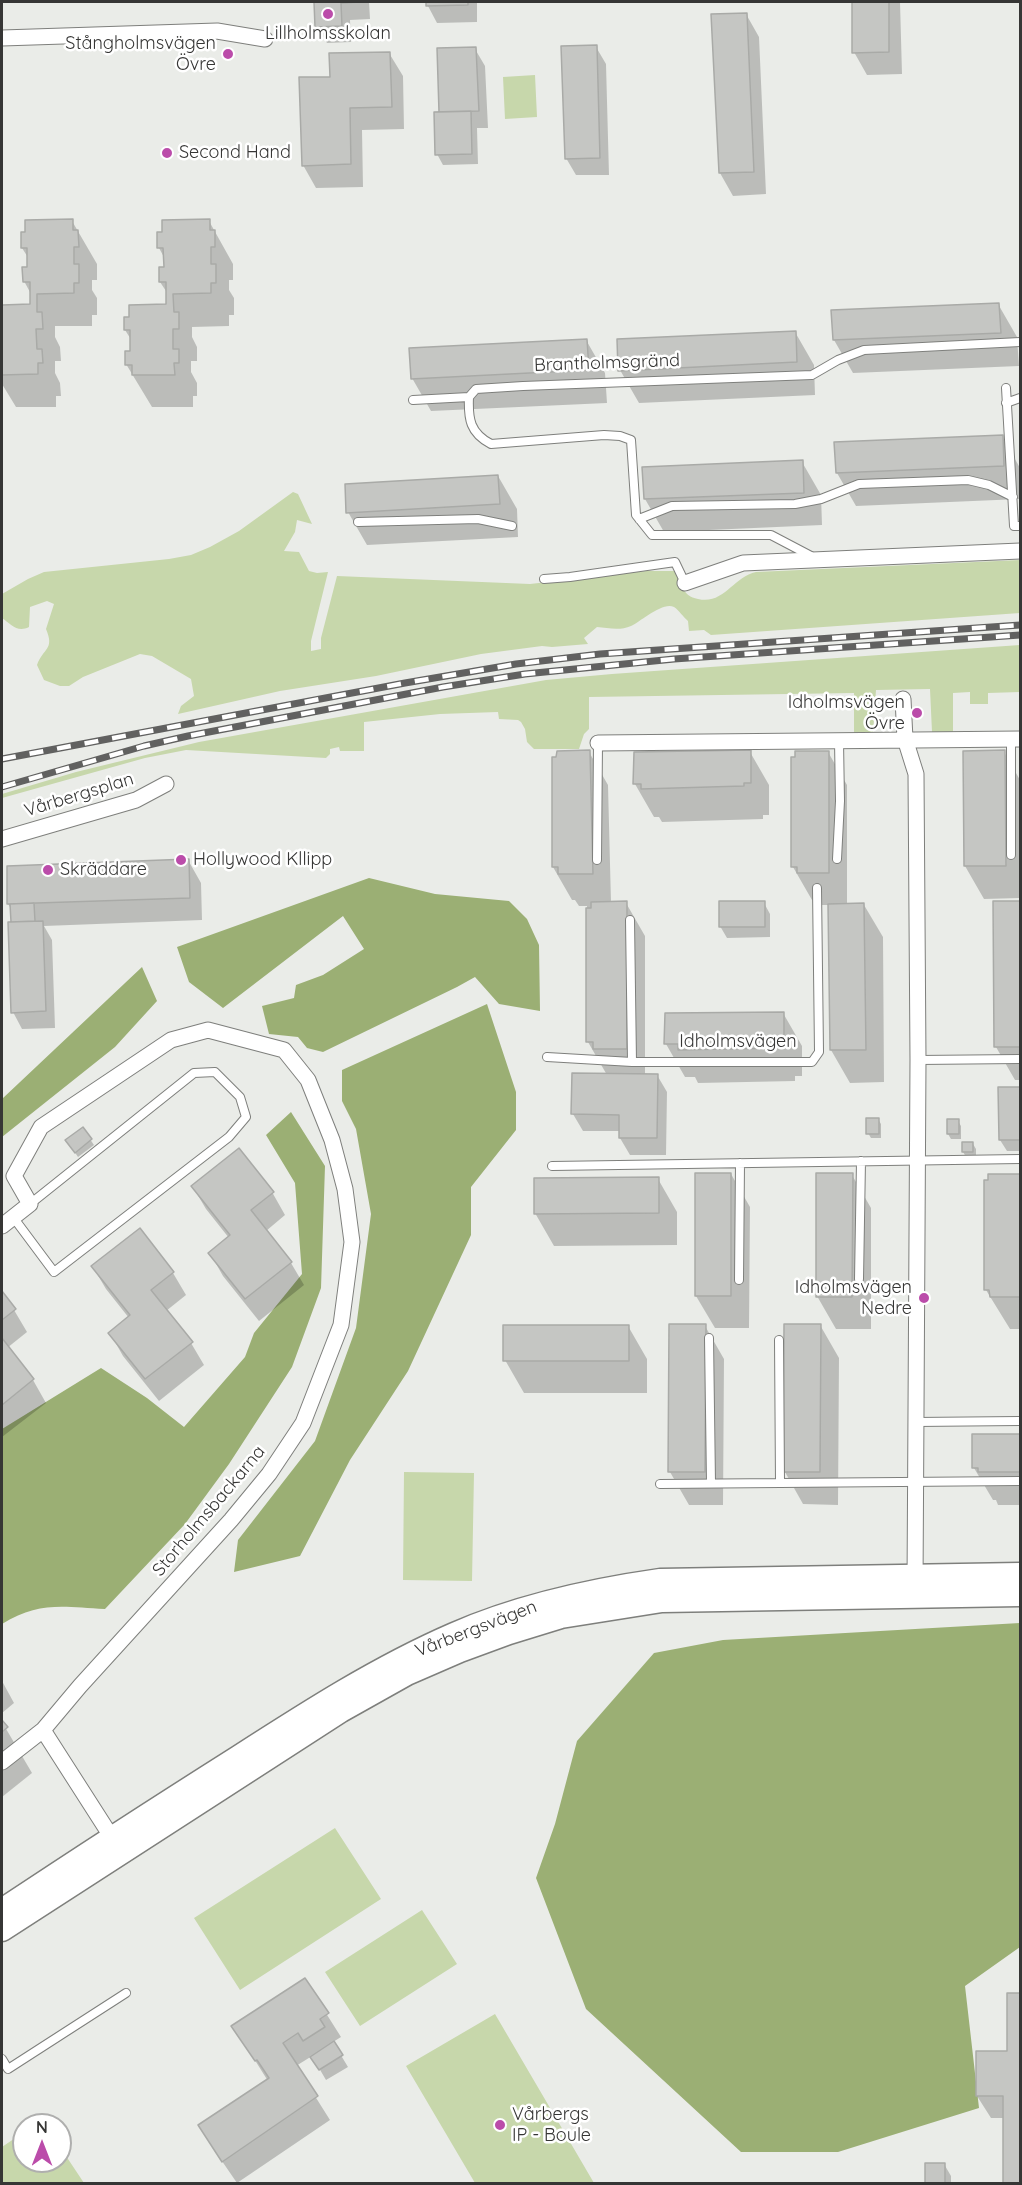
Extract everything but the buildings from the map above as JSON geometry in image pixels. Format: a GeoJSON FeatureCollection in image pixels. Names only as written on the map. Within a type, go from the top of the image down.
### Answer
{"type":"FeatureCollection","features":[{"type":"Feature","properties":{"kind":"street"},"geometry":{"type":"LineString","coordinates":[[2,38],[217,31],[265,39]]}},
{"type":"Feature","properties":{"kind":"street"},"geometry":{"type":"LineString","coordinates":[[685,583],[743,563],[1020,551]]}},
{"type":"Feature","properties":{"kind":"street"},"geometry":{"type":"LineString","coordinates":[[903,699],[905,739],[916,774],[918,1060],[915,1585]]}},
{"type":"Feature","properties":{"kind":"street"},"geometry":{"type":"LineString","coordinates":[[598,742],[1016,739]]}},
{"type":"Feature","properties":{"kind":"street","name":"Vårbergsplan"},"geometry":{"type":"LineString","coordinates":[[2,839],[136,800],[166,784]]}},
{"type":"Feature","properties":{"kind":"street","name":"Storholmsbackarna"},"geometry":{"type":"LineString","coordinates":[[2,1762],[43,1730],[231,1520],[269,1474],[303,1423],[341,1325],[352,1242],[345,1189],[332,1140],[308,1080],[284,1050],[208,1030],[171,1040],[41,1127],[14,1176],[30,1204]]}},
{"type":"Feature","properties":{"kind":"street"},"geometry":{"type":"LineString","coordinates":[[7,1221],[30,1204]]}},
{"type":"Feature","properties":{"kind":"street","name":"Vårbergsvägen"},"geometry":{"type":"LineString","coordinates":[[915,1585],[1020,1574]]}},
{"type":"Feature","properties":{"kind":"street","name":"Vårbergsvägen"},"geometry":{"type":"LineString","coordinates":[[2,1930],[117,1845],[332,1696],[454,1634],[504,1615],[599,1589],[660,1580],[915,1585],[1020,1595]]}},
{"type":"Feature","properties":{"kind":"street"},"geometry":{"type":"LineString","coordinates":[[43,1730],[117,1845]]}},
{"type":"Feature","properties":{"kind":"street","name":"Vårbergsvägen"},"geometry":{"type":"LineString","coordinates":[[2,1910],[117,1845]]}},
{"type":"Feature","properties":{"kind":"lane","name":"Brantholmsgränd"},"geometry":{"type":"LineString","coordinates":[[413,400],[469,397],[476,389],[812,375],[838,360],[864,350],[1020,342]]}},
{"type":"Feature","properties":{"kind":"lane"},"geometry":{"type":"LineString","coordinates":[[1006,388],[1014,526],[1020,526]]}},
{"type":"Feature","properties":{"kind":"lane"},"geometry":{"type":"LineString","coordinates":[[469,397],[468,418],[480,438],[491,444],[604,435],[620,436],[631,440],[636,515],[652,535],[771,535],[814,559]]}},
{"type":"Feature","properties":{"kind":"lane"},"geometry":{"type":"LineString","coordinates":[[1006,403],[1020,398]]}},
{"type":"Feature","properties":{"kind":"lane"},"geometry":{"type":"LineString","coordinates":[[639,519],[672,506],[795,504],[821,499],[859,484],[968,480],[989,486],[1013,497]]}},
{"type":"Feature","properties":{"kind":"lane"},"geometry":{"type":"LineString","coordinates":[[358,522],[478,519],[512,526]]}},
{"type":"Feature","properties":{"kind":"lane"},"geometry":{"type":"LineString","coordinates":[[544,579],[675,561],[685,583]]}},
{"type":"Feature","properties":{"kind":"lane"},"geometry":{"type":"LineString","coordinates":[[1011,855],[1016,739]]}},
{"type":"Feature","properties":{"kind":"lane"},"geometry":{"type":"LineString","coordinates":[[837,859],[840,801],[839,741]]}},
{"type":"Feature","properties":{"kind":"lane"},"geometry":{"type":"LineString","coordinates":[[597,860],[598,742]]}},
{"type":"Feature","properties":{"kind":"lane","name":"Idholmsvägen"},"geometry":{"type":"LineString","coordinates":[[547,1057],[633,1062],[812,1062],[819,1052],[818,888]]}},
{"type":"Feature","properties":{"kind":"lane"},"geometry":{"type":"LineString","coordinates":[[630,920],[633,1062]]}},
{"type":"Feature","properties":{"kind":"lane"},"geometry":{"type":"LineString","coordinates":[[918,1060],[1020,1059]]}},
{"type":"Feature","properties":{"kind":"lane"},"geometry":{"type":"LineString","coordinates":[[7,1221],[54,1272],[229,1137],[246,1117],[240,1097],[216,1072],[194,1073],[30,1204]]}},
{"type":"Feature","properties":{"kind":"lane"},"geometry":{"type":"LineString","coordinates":[[552,1166],[1020,1159]]}},
{"type":"Feature","properties":{"kind":"lane"},"geometry":{"type":"LineString","coordinates":[[859,1279],[861,1161]]}},
{"type":"Feature","properties":{"kind":"lane"},"geometry":{"type":"LineString","coordinates":[[739,1280],[740,1163]]}},
{"type":"Feature","properties":{"kind":"lane"},"geometry":{"type":"LineString","coordinates":[[709,1338],[711,1483]]}},
{"type":"Feature","properties":{"kind":"lane"},"geometry":{"type":"LineString","coordinates":[[779,1340],[780,1483]]}},
{"type":"Feature","properties":{"kind":"lane"},"geometry":{"type":"LineString","coordinates":[[915,1422],[1020,1421]]}},
{"type":"Feature","properties":{"kind":"lane"},"geometry":{"type":"LineString","coordinates":[[660,1484],[1020,1481]]}},
{"type":"Feature","properties":{"kind":"lane"},"geometry":{"type":"LineString","coordinates":[[2,2059],[8,2069],[126,1993]]}},
{"type":"Feature","properties":{"kind":"green space"},"geometry":{"type":"Polygon","coordinates":[[[535,75],[537,117],[505,119],[503,77],[535,75]]]}},
{"type":"Feature","properties":{"kind":"green space"},"geometry":{"type":"Polygon","coordinates":[[[293,492],[298,494],[312,524],[297,520],[295,532],[284,551],[299,552],[309,571],[328,572],[311,641],[311,651],[321,649],[321,638],[337,576],[530,584],[646,571],[680,571],[686,593],[693,598],[707,600],[722,594],[741,579],[756,572],[1020,560],[1020,613],[711,635],[704,630],[689,631],[688,621],[676,608],[669,606],[658,609],[627,628],[597,627],[584,638],[588,644],[542,646],[481,654],[376,676],[280,691],[178,714],[181,706],[194,696],[191,679],[152,656],[140,654],[83,677],[69,686],[60,686],[44,680],[37,665],[49,645],[46,629],[54,604],[47,601],[30,607],[29,627],[25,629],[14,627],[2,618],[2,594],[44,572],[191,555],[239,531],[293,492]]]}},
{"type":"Feature","properties":{"kind":"green space"},"geometry":{"type":"Polygon","coordinates":[[[1020,645],[1020,692],[988,693],[988,704],[970,704],[970,692],[953,693],[953,732],[932,732],[930,689],[876,690],[873,733],[854,733],[854,693],[589,697],[589,729],[584,734],[579,749],[534,749],[527,742],[525,729],[521,722],[499,719],[498,712],[440,714],[364,722],[364,751],[340,751],[339,747],[330,749],[330,754],[326,758],[186,750],[145,758],[2,798],[2,794],[76,772],[199,742],[546,680],[1020,645]]]}},
{"type":"Feature","properties":{"kind":"green space"},"geometry":{"type":"Polygon","coordinates":[[[369,878],[435,894],[509,901],[527,919],[539,945],[540,1011],[499,1004],[475,977],[323,1052],[307,1048],[298,1037],[269,1034],[262,1006],[294,998],[296,985],[323,975],[364,949],[343,916],[223,1008],[189,982],[177,947],[369,878]]]}},
{"type":"Feature","properties":{"kind":"green space"},"geometry":{"type":"Polygon","coordinates":[[[142,967],[157,1001],[115,1047],[2,1137],[2,1099],[142,967]]]}},
{"type":"Feature","properties":{"kind":"green space"},"geometry":{"type":"Polygon","coordinates":[[[487,1004],[516,1092],[516,1130],[471,1187],[471,1235],[408,1371],[350,1460],[300,1556],[234,1572],[238,1540],[315,1441],[356,1328],[371,1214],[356,1129],[342,1101],[342,1070],[487,1004]]]}},
{"type":"Feature","properties":{"kind":"green space"},"geometry":{"type":"Polygon","coordinates":[[[291,1112],[325,1166],[321,1288],[292,1367],[229,1464],[185,1524],[105,1609],[52,1607],[28,1612],[2,1624],[2,1429],[101,1368],[147,1398],[184,1427],[245,1357],[254,1333],[302,1274],[295,1183],[266,1135],[291,1112]]]}},
{"type":"Feature","properties":{"kind":"green space"},"geometry":{"type":"Polygon","coordinates":[[[404,1472],[474,1473],[472,1581],[403,1580],[404,1472]]]}},
{"type":"Feature","properties":{"kind":"green space"},"geometry":{"type":"Polygon","coordinates":[[[1020,1623],[1020,1947],[965,1986],[979,2108],[838,2152],[741,2152],[586,2009],[536,1878],[555,1824],[577,1741],[654,1653],[723,1640],[1020,1623]]]}},
{"type":"Feature","properties":{"kind":"green space"},"geometry":{"type":"Polygon","coordinates":[[[335,1828],[381,1899],[240,1990],[194,1918],[335,1828]]]}},
{"type":"Feature","properties":{"kind":"green space"},"geometry":{"type":"Polygon","coordinates":[[[422,1910],[457,1964],[360,2026],[325,1972],[422,1910]]]}},
{"type":"Feature","properties":{"kind":"green space","name":"Vårbergs IP - Boule"},"geometry":{"type":"Polygon","coordinates":[[[495,2014],[594,2183],[475,2183],[406,2066],[495,2014]]]}},
{"type":"Feature","properties":{"kind":"green space"},"geometry":{"type":"Polygon","coordinates":[[[12,2140],[12,2173],[72,2173],[72,2165],[84,2183],[2,2183],[2,2147],[12,2140]]]}},
{"type":"Feature","properties":{"kind":"railway"},"geometry":{"type":"LineString","coordinates":[[2,759],[516,664],[600,654],[1020,625]]}},
{"type":"Feature","properties":{"kind":"railway"},"geometry":{"type":"LineString","coordinates":[[2,787],[144,746],[188,736],[443,687],[525,674],[674,659],[1020,635]]}},
{"type":"Feature","properties":{"kind":"place","name":"Lillholmsskolan"},"geometry":{"type":"Point","coordinates":[328,14]}},
{"type":"Feature","properties":{"kind":"place","name":"Stångholmsvägen Övre"},"geometry":{"type":"Point","coordinates":[228,54]}},
{"type":"Feature","properties":{"kind":"place","name":"Second Hand"},"geometry":{"type":"Point","coordinates":[167,153]}},
{"type":"Feature","properties":{"kind":"place","name":"Idholmsvägen Övre"},"geometry":{"type":"Point","coordinates":[917,713]}},
{"type":"Feature","properties":{"kind":"place","name":"Hollywood Kllipp"},"geometry":{"type":"Point","coordinates":[181,860]}},
{"type":"Feature","properties":{"kind":"place","name":"Skräddare"},"geometry":{"type":"Point","coordinates":[48,870]}},
{"type":"Feature","properties":{"kind":"place","name":"Idholmsvägen Nedre"},"geometry":{"type":"Point","coordinates":[924,1298]}},
{"type":"Feature","properties":{"kind":"place","name":"Vårbergs IP - Boule"},"geometry":{"type":"Point","coordinates":[500,2125]}}]}
